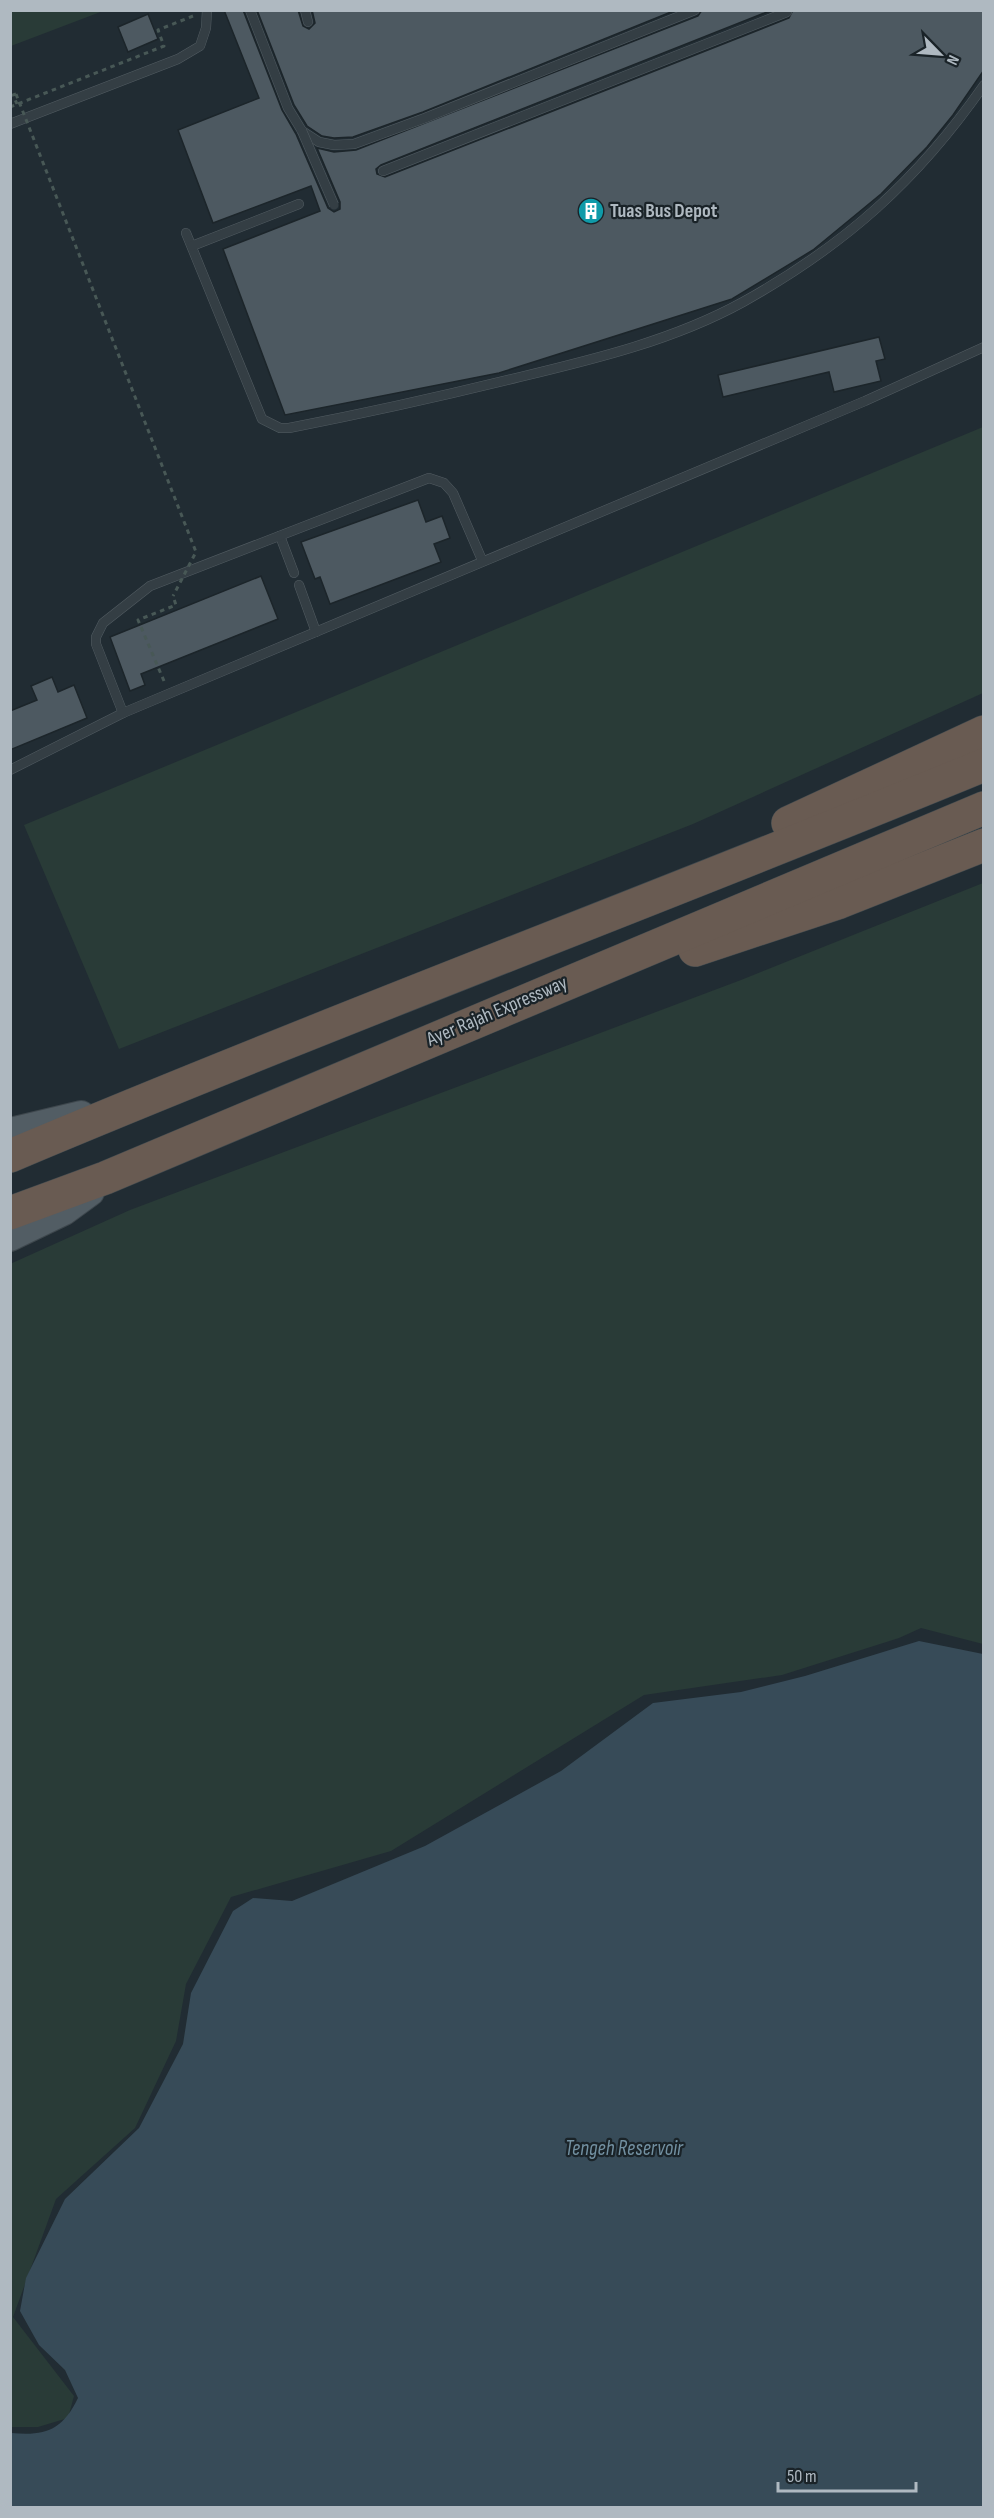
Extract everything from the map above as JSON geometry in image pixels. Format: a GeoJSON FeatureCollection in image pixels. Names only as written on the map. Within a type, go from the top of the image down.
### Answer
{"type":"FeatureCollection","features":[{"type":"Feature","properties":{"kind":"highway"},"geometry":{"type":"LineString","coordinates":[[689,884],[703,864],[984,732]]}},
{"type":"Feature","properties":{"kind":"highway"},"geometry":{"type":"LineString","coordinates":[[10,1156],[142,1101],[984,765]]}},
{"type":"Feature","properties":{"kind":"highway","name":"Ayer Rajah Expressway"},"geometry":{"type":"LineString","coordinates":[[10,1213],[105,1178],[454,1029],[984,808]]}},
{"type":"Feature","properties":{"kind":"highway"},"geometry":{"type":"LineString","coordinates":[[454,1029],[840,902],[984,845]]}},
{"type":"Feature","properties":{"kind":"main road"},"geometry":{"type":"LineString","coordinates":[[10,1132],[142,1101]]}},
{"type":"Feature","properties":{"kind":"main road"},"geometry":{"type":"LineString","coordinates":[[10,1237],[82,1200],[105,1178]]}},
{"type":"Feature","properties":{"kind":"lane"},"geometry":{"type":"LineString","coordinates":[[250,10],[288,108],[302,131],[334,205]]}},
{"type":"Feature","properties":{"kind":"lane"},"geometry":{"type":"LineString","coordinates":[[305,10],[308,22]]}},
{"type":"Feature","properties":{"kind":"lane"},"geometry":{"type":"LineString","coordinates":[[302,131],[319,142],[334,145],[354,144],[695,10]]}},
{"type":"Feature","properties":{"kind":"lane"},"geometry":{"type":"LineString","coordinates":[[10,123],[178,59],[200,46],[206,28],[207,11]]}},
{"type":"Feature","properties":{"kind":"lane"},"geometry":{"type":"LineString","coordinates":[[383,171],[787,12]]}},
{"type":"Feature","properties":{"kind":"lane"},"geometry":{"type":"LineString","coordinates":[[186,233],[262,419],[271,425],[289,428],[409,405],[596,359],[653,340],[741,303],[837,242],[888,198],[928,159],[984,85]]}},
{"type":"Feature","properties":{"kind":"lane"},"geometry":{"type":"LineString","coordinates":[[192,246],[299,204]]}},
{"type":"Feature","properties":{"kind":"lane"},"geometry":{"type":"LineString","coordinates":[[10,770],[123,713],[482,560],[865,401],[984,347]]}},
{"type":"Feature","properties":{"kind":"lane"},"geometry":{"type":"LineString","coordinates":[[123,713],[96,644],[96,637],[103,623],[150,586],[429,478],[444,483],[453,493],[482,560]]}},
{"type":"Feature","properties":{"kind":"lane"},"geometry":{"type":"LineString","coordinates":[[280,536],[294,573]]}},
{"type":"Feature","properties":{"kind":"lane"},"geometry":{"type":"LineString","coordinates":[[299,585],[316,632]]}},
{"type":"Feature","properties":{"kind":"path"},"geometry":{"type":"LineString","coordinates":[[10,107],[164,46],[158,30],[207,11]]}},
{"type":"Feature","properties":{"kind":"path"},"geometry":{"type":"LineString","coordinates":[[17,104],[13,95],[16,94],[196,552],[173,596],[176,605],[138,620],[169,694]]}},
{"type":"Feature","properties":{"kind":"green space"},"geometry":{"type":"Polygon","coordinates":[[[11,10],[103,10],[103,11],[11,46],[11,10]]]}},
{"type":"Feature","properties":{"kind":"green space"},"geometry":{"type":"Polygon","coordinates":[[[983,427],[983,693],[693,824],[119,1049],[24,825],[983,427]]]}},
{"type":"Feature","properties":{"kind":"green space"},"geometry":{"type":"Polygon","coordinates":[[[983,883],[983,1644],[921,1628],[899,1638],[782,1675],[644,1695],[391,1851],[231,1897],[186,1984],[176,2041],[135,2128],[56,2199],[13,2317],[74,2396],[68,2418],[38,2427],[10,2427],[10,1264],[130,1210],[741,980],[983,883]]]}},
{"type":"Feature","properties":{"kind":"water","name":"Tengeh Reservoir"},"geometry":{"type":"Polygon","coordinates":[[[919,1641],[983,1654],[983,2507],[11,2507],[11,2433],[34,2433],[51,2429],[66,2418],[78,2398],[65,2370],[39,2345],[20,2311],[26,2278],[65,2199],[139,2128],[183,2044],[191,1993],[233,1911],[253,1898],[292,1901],[425,1846],[561,1771],[653,1703],[741,1692],[805,1676],[919,1641]]]}},
{"type":"Feature","properties":{"kind":"building","name":"Tuas Bus Depot"},"geometry":{"type":"Polygon","coordinates":[[[224,10],[243,10],[282,110],[296,134],[328,208],[334,212],[340,209],[340,202],[317,148],[334,152],[356,150],[698,16],[702,10],[772,10],[381,165],[376,169],[377,174],[385,177],[789,18],[793,10],[984,10],[984,70],[953,115],[927,147],[881,194],[813,250],[732,299],[499,373],[285,415],[223,249],[320,211],[311,186],[213,223],[178,130],[259,98],[224,10]]]}},
{"type":"Feature","properties":{"kind":"building"},"geometry":{"type":"Polygon","coordinates":[[[257,10],[298,10],[303,26],[309,29],[315,23],[312,10],[676,10],[423,112],[353,137],[334,138],[322,136],[307,126],[294,105],[257,10]]]}},
{"type":"Feature","properties":{"kind":"building"},"geometry":{"type":"Polygon","coordinates":[[[148,14],[158,39],[128,52],[118,27],[148,14]]]}},
{"type":"Feature","properties":{"kind":"building"},"geometry":{"type":"Polygon","coordinates":[[[879,337],[885,359],[876,361],[881,381],[834,392],[829,372],[723,397],[718,375],[879,337]]]}},
{"type":"Feature","properties":{"kind":"building"},"geometry":{"type":"Polygon","coordinates":[[[418,500],[426,522],[442,516],[450,538],[434,544],[441,562],[330,604],[320,577],[315,579],[301,542],[418,500]]]}},
{"type":"Feature","properties":{"kind":"building"},"geometry":{"type":"Polygon","coordinates":[[[261,576],[278,619],[141,674],[145,685],[130,691],[110,637],[261,576]]]}},
{"type":"Feature","properties":{"kind":"building"},"geometry":{"type":"Polygon","coordinates":[[[52,677],[58,692],[74,685],[87,718],[10,750],[10,711],[37,700],[31,686],[52,677]]]}},
{"type":"Feature","properties":{"kind":"place","name":"Tuas Bus Depot"},"geometry":{"type":"Point","coordinates":[591,211]}}]}
